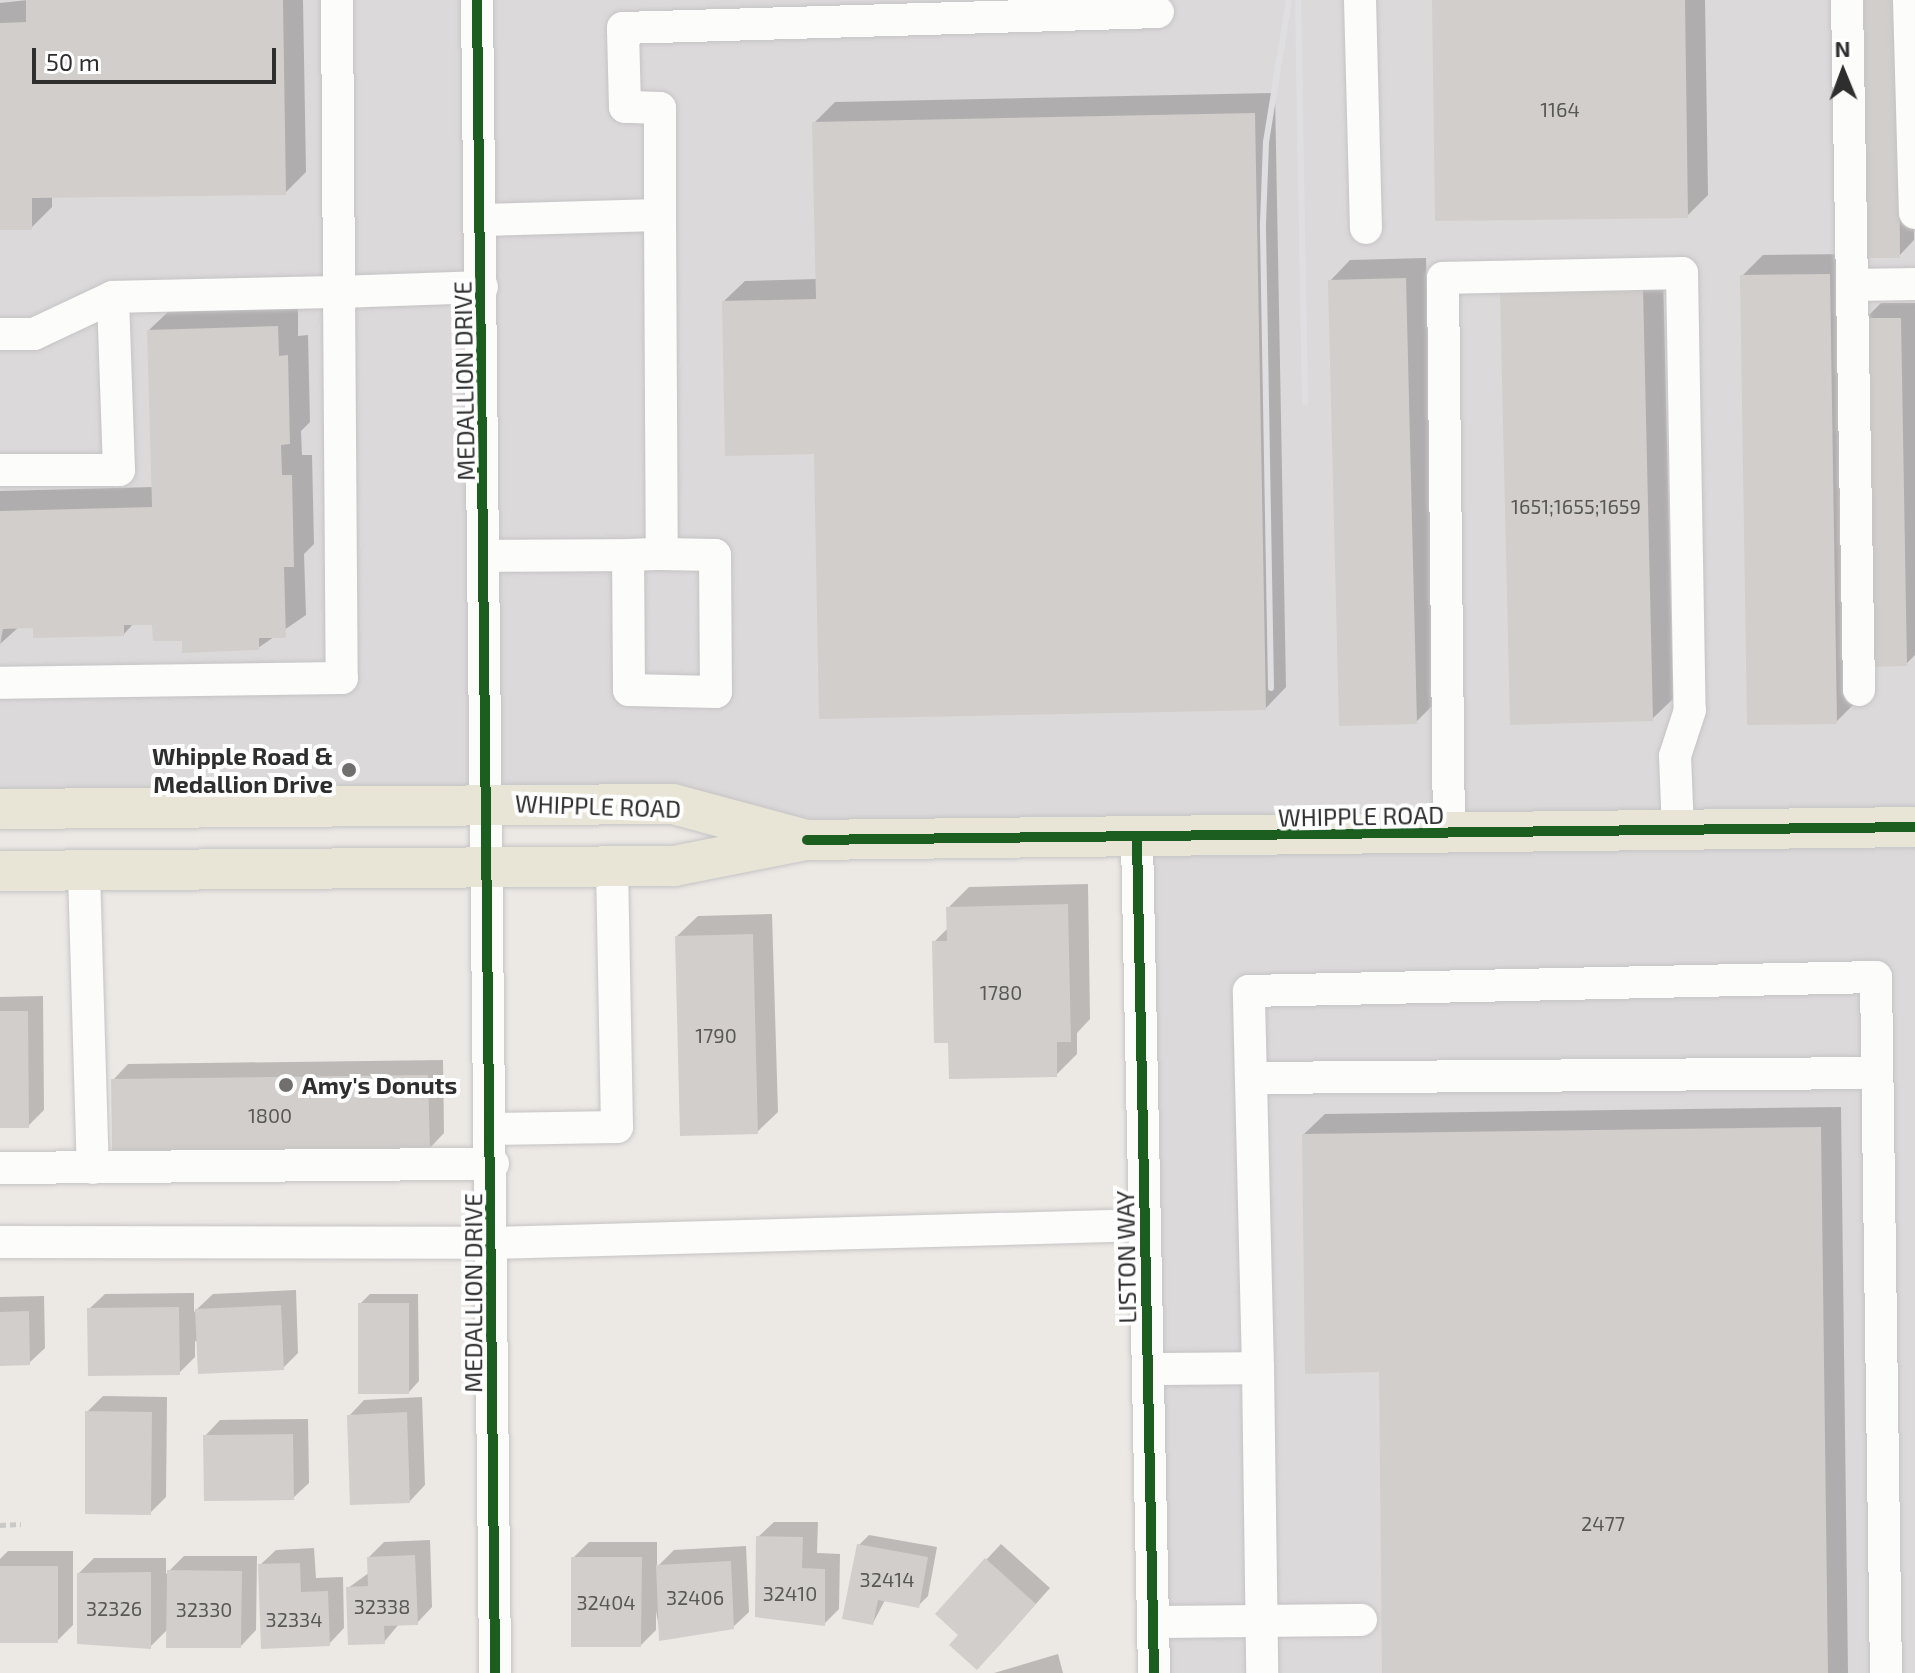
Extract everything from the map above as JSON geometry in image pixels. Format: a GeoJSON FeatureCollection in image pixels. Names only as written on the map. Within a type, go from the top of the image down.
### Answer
{"type":"FeatureCollection","features":[{"type":"Feature","properties":{"kind":"main road","name":"WHIPPLE ROAD"},"geometry":{"type":"LineString","coordinates":[[0,809],[673,804],[807,840]]}},
{"type":"Feature","properties":{"kind":"main road","name":"WHIPPLE ROAD"},"geometry":{"type":"LineString","coordinates":[[0,871],[674,866],[807,840],[1137,840],[1915,827]]}},
{"type":"Feature","properties":{"kind":"street"},"geometry":{"type":"LineString","coordinates":[[0,683],[342,678],[337,0]]}},
{"type":"Feature","properties":{"kind":"street","name":"MEDALLION DRIVE"},"geometry":{"type":"LineString","coordinates":[[477,0],[492,866],[495,1673]]}},
{"type":"Feature","properties":{"kind":"street"},"geometry":{"type":"LineString","coordinates":[[1360,0],[1366,228]]}},
{"type":"Feature","properties":{"kind":"street"},"geometry":{"type":"LineString","coordinates":[[1847,0],[1859,690]]}},
{"type":"Feature","properties":{"kind":"street"},"geometry":{"type":"LineString","coordinates":[[1909,0],[1915,213]]}},
{"type":"Feature","properties":{"kind":"street"},"geometry":{"type":"LineString","coordinates":[[662,554],[660,108],[625,107],[623,28],[1158,12]]}},
{"type":"Feature","properties":{"kind":"street"},"geometry":{"type":"LineString","coordinates":[[481,220],[660,215]]}},
{"type":"Feature","properties":{"kind":"street"},"geometry":{"type":"LineString","coordinates":[[1449,835],[1443,278],[1682,273],[1690,710],[1675,756],[1678,831]]}},
{"type":"Feature","properties":{"kind":"street"},"geometry":{"type":"LineString","coordinates":[[1852,285],[1915,284]]}},
{"type":"Feature","properties":{"kind":"street"},"geometry":{"type":"LineString","coordinates":[[0,334],[34,334],[113,297],[482,287]]}},
{"type":"Feature","properties":{"kind":"street"},"geometry":{"type":"LineString","coordinates":[[0,470],[119,470],[113,297]]}},
{"type":"Feature","properties":{"kind":"street"},"geometry":{"type":"LineString","coordinates":[[486,556],[662,554],[715,555],[716,692],[629,690],[628,555]]}},
{"type":"Feature","properties":{"kind":"street","name":"LISTON WAY"},"geometry":{"type":"LineString","coordinates":[[1137,840],[1154,1673]]}},
{"type":"Feature","properties":{"kind":"street"},"geometry":{"type":"LineString","coordinates":[[492,1129],[617,1127],[612,866]]}},
{"type":"Feature","properties":{"kind":"street"},"geometry":{"type":"LineString","coordinates":[[84,872],[93,1168]]}},
{"type":"Feature","properties":{"kind":"street"},"geometry":{"type":"LineString","coordinates":[[1262,1673],[1249,991],[1876,977],[1886,1673]]}},
{"type":"Feature","properties":{"kind":"street"},"geometry":{"type":"LineString","coordinates":[[1251,1078],[1877,1073]]}},
{"type":"Feature","properties":{"kind":"street"},"geometry":{"type":"LineString","coordinates":[[0,1168],[493,1164]]}},
{"type":"Feature","properties":{"kind":"street"},"geometry":{"type":"LineString","coordinates":[[0,1242],[493,1243],[1145,1225]]}},
{"type":"Feature","properties":{"kind":"street"},"geometry":{"type":"LineString","coordinates":[[1148,1369],[1258,1368]]}},
{"type":"Feature","properties":{"kind":"street"},"geometry":{"type":"LineString","coordinates":[[1153,1622],[1361,1620]]}},
{"type":"Feature","properties":{"kind":"path"},"geometry":{"type":"LineString","coordinates":[[0,1525],[21,1524]]}},
{"type":"Feature","properties":{"kind":"shaded area"},"geometry":{"type":"Polygon","coordinates":[[[0,0],[1915,0],[1915,1673],[1154,1673],[1137,840],[904,839],[673,804],[0,809],[0,0]]]}},
{"type":"Feature","properties":{"kind":"building"},"geometry":{"type":"Polygon","coordinates":[[[26,0],[283,0],[286,195],[32,198],[32,230],[0,230],[0,23],[26,22],[26,0]]]}},
{"type":"Feature","properties":{"kind":"building"},"geometry":{"type":"Polygon","coordinates":[[[1432,0],[1685,0],[1688,218],[1435,221],[1432,0]]]}},
{"type":"Feature","properties":{"kind":"building"},"geometry":{"type":"Polygon","coordinates":[[[1860,0],[1898,0],[1900,258],[1862,258],[1860,0]]]}},
{"type":"Feature","properties":{"kind":"building"},"geometry":{"type":"Polygon","coordinates":[[[1255,113],[1266,710],[819,719],[814,454],[725,456],[722,301],[816,299],[812,122],[1255,113]]]}},
{"type":"Feature","properties":{"kind":"building"},"geometry":{"type":"Polygon","coordinates":[[[1830,274],[1837,724],[1747,725],[1740,275],[1830,274]]]}},
{"type":"Feature","properties":{"kind":"building"},"geometry":{"type":"Polygon","coordinates":[[[1406,278],[1417,724],[1339,726],[1328,280],[1406,278]]]}},
{"type":"Feature","properties":{"kind":"building"},"geometry":{"type":"Polygon","coordinates":[[[1643,288],[1653,721],[1510,725],[1500,291],[1643,288]]]}},
{"type":"Feature","properties":{"kind":"building"},"geometry":{"type":"Polygon","coordinates":[[[1863,318],[1901,318],[1907,666],[1869,667],[1863,318]]]}},
{"type":"Feature","properties":{"kind":"building"},"geometry":{"type":"Polygon","coordinates":[[[278,326],[279,356],[288,355],[290,444],[281,445],[282,475],[292,475],[294,567],[284,567],[286,638],[259,638],[259,650],[182,653],[182,641],[153,641],[152,625],[124,625],[124,636],[33,638],[33,628],[3,629],[0,646],[0,511],[152,507],[147,330],[278,326]]]}},
{"type":"Feature","properties":{"kind":"building"},"geometry":{"type":"Polygon","coordinates":[[[1068,904],[1071,1042],[1057,1042],[1057,1077],[949,1079],[948,1043],[934,1043],[932,941],[947,941],[946,907],[1068,904]]]}},
{"type":"Feature","properties":{"kind":"building"},"geometry":{"type":"Polygon","coordinates":[[[753,934],[758,1134],[680,1136],[675,936],[753,934]]]}},
{"type":"Feature","properties":{"kind":"building"},"geometry":{"type":"Polygon","coordinates":[[[0,1011],[28,1011],[29,1128],[0,1128],[0,1011]]]}},
{"type":"Feature","properties":{"kind":"building"},"geometry":{"type":"Polygon","coordinates":[[[428,1075],[430,1151],[112,1155],[111,1079],[428,1075]]]}},
{"type":"Feature","properties":{"kind":"building"},"geometry":{"type":"Polygon","coordinates":[[[1821,1127],[1828,1673],[1382,1673],[1379,1372],[1305,1374],[1302,1134],[1821,1127]]]}},
{"type":"Feature","properties":{"kind":"building"},"geometry":{"type":"Polygon","coordinates":[[[358,1303],[409,1303],[409,1394],[358,1394],[358,1303]]]}},
{"type":"Feature","properties":{"kind":"building"},"geometry":{"type":"Polygon","coordinates":[[[281,1305],[284,1370],[198,1374],[195,1309],[281,1305]]]}},
{"type":"Feature","properties":{"kind":"building"},"geometry":{"type":"Polygon","coordinates":[[[179,1307],[180,1375],[88,1376],[87,1308],[179,1307]]]}},
{"type":"Feature","properties":{"kind":"building"},"geometry":{"type":"Polygon","coordinates":[[[29,1311],[30,1365],[0,1366],[0,1312],[29,1311]]]}},
{"type":"Feature","properties":{"kind":"building"},"geometry":{"type":"Polygon","coordinates":[[[85,1411],[152,1412],[151,1515],[85,1514],[85,1411]]]}},
{"type":"Feature","properties":{"kind":"building"},"geometry":{"type":"Polygon","coordinates":[[[407,1412],[410,1503],[350,1505],[347,1415],[407,1412]]]}},
{"type":"Feature","properties":{"kind":"building"},"geometry":{"type":"Polygon","coordinates":[[[293,1434],[294,1500],[204,1501],[203,1435],[293,1434]]]}},
{"type":"Feature","properties":{"kind":"building"},"geometry":{"type":"Polygon","coordinates":[[[756,1536],[803,1537],[802,1568],[825,1569],[825,1626],[755,1617],[756,1536]]]}},
{"type":"Feature","properties":{"kind":"building"},"geometry":{"type":"Polygon","coordinates":[[[857,1544],[928,1557],[919,1608],[878,1600],[873,1625],[842,1619],[857,1544]]]}},
{"type":"Feature","properties":{"kind":"building"},"geometry":{"type":"Polygon","coordinates":[[[415,1555],[418,1625],[384,1626],[385,1644],[348,1645],[346,1587],[368,1586],[367,1557],[415,1555]]]}},
{"type":"Feature","properties":{"kind":"building"},"geometry":{"type":"Polygon","coordinates":[[[571,1557],[642,1557],[641,1647],[571,1647],[571,1557]]]}},
{"type":"Feature","properties":{"kind":"building"},"geometry":{"type":"Polygon","coordinates":[[[985,1558],[1036,1604],[977,1670],[949,1645],[958,1635],[935,1614],[985,1558]]]}},
{"type":"Feature","properties":{"kind":"building"},"geometry":{"type":"Polygon","coordinates":[[[731,1561],[734,1629],[659,1641],[656,1565],[731,1561]]]}},
{"type":"Feature","properties":{"kind":"building"},"geometry":{"type":"Polygon","coordinates":[[[300,1563],[301,1592],[328,1591],[330,1646],[261,1649],[258,1564],[300,1563]]]}},
{"type":"Feature","properties":{"kind":"building"},"geometry":{"type":"Polygon","coordinates":[[[0,1566],[58,1566],[58,1643],[0,1643],[0,1566]]]}},
{"type":"Feature","properties":{"kind":"building"},"geometry":{"type":"Polygon","coordinates":[[[167,1570],[242,1571],[241,1648],[166,1648],[167,1570]]]}},
{"type":"Feature","properties":{"kind":"building"},"geometry":{"type":"Polygon","coordinates":[[[151,1572],[151,1649],[77,1644],[77,1573],[151,1572]]]}},
{"type":"Feature","properties":{"kind":"railway"},"geometry":{"type":"LineString","coordinates":[[1271,688],[1263,224],[1266,142],[1289,0]]}},
{"type":"Feature","properties":{"kind":"railway"},"geometry":{"type":"LineString","coordinates":[[1298,0],[1305,402]]}},
{"type":"Feature","properties":{"kind":"cycle path"},"geometry":{"type":"LineString","coordinates":[[477,0],[495,1673]]}},
{"type":"Feature","properties":{"kind":"cycle path"},"geometry":{"type":"LineString","coordinates":[[807,840],[1915,827]]}},
{"type":"Feature","properties":{"kind":"cycle path"},"geometry":{"type":"LineString","coordinates":[[1137,840],[1154,1673]]}},
{"type":"Feature","properties":{"kind":"place","name":"Whipple Road & Medallion Drive"},"geometry":{"type":"Point","coordinates":[349,770]}},
{"type":"Feature","properties":{"kind":"place","name":"Amy's Donuts"},"geometry":{"type":"Point","coordinates":[286,1085]}}]}
